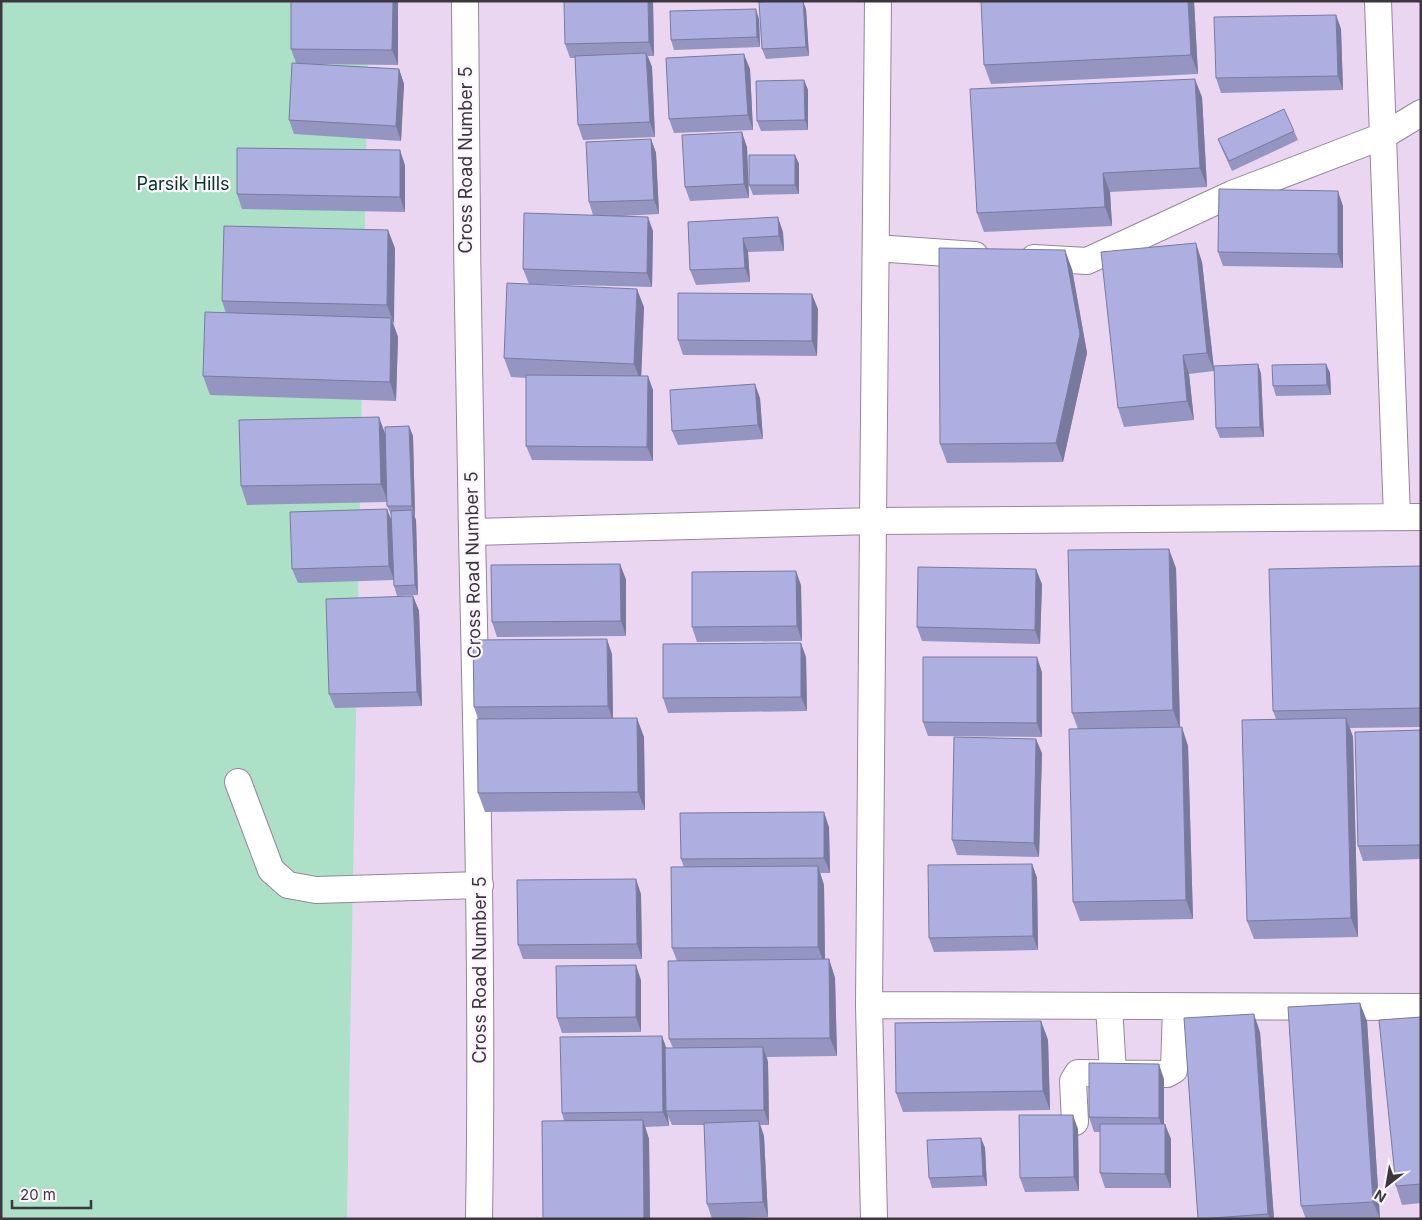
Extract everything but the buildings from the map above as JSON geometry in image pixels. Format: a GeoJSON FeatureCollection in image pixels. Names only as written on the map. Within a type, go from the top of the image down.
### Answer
{"type":"FeatureCollection","features":[{"type":"Feature","properties":{"kind":"street","name":"Cross Road Number 5"},"geometry":{"type":"LineString","coordinates":[[465,1],[472,532],[482,1050],[479,1219]]}},
{"type":"Feature","properties":{"kind":"street"},"geometry":{"type":"LineString","coordinates":[[874,1219],[869,1005],[878,1]]}},
{"type":"Feature","properties":{"kind":"street"},"geometry":{"type":"LineString","coordinates":[[472,532],[873,521],[1409,517],[1383,136],[1378,1]]}},
{"type":"Feature","properties":{"kind":"street"},"geometry":{"type":"LineString","coordinates":[[876,248],[1087,262],[1232,194],[1383,136],[1421,113]]}},
{"type":"Feature","properties":{"kind":"street"},"geometry":{"type":"LineString","coordinates":[[238,782],[271,870],[288,885],[316,890],[480,884]]}},
{"type":"Feature","properties":{"kind":"street"},"geometry":{"type":"LineString","coordinates":[[869,1005],[1421,1007]]}},
{"type":"Feature","properties":{"kind":"street"},"geometry":{"type":"LineString","coordinates":[[1109,1006],[1113,1073]]}},
{"type":"Feature","properties":{"kind":"street"},"geometry":{"type":"LineString","coordinates":[[1075,1122],[1073,1081],[1075,1076],[1083,1072],[1167,1074],[1174,1070],[1176,1006]]}},
{"type":"Feature","properties":{"kind":"shaded area"},"geometry":{"type":"Polygon","coordinates":[[[369,1],[1421,1],[1421,1219],[347,1219],[369,1]]]}},
{"type":"Feature","properties":{"kind":"green space","name":"Parsik Hills"},"geometry":{"type":"Polygon","coordinates":[[[1,1],[369,1],[347,1219],[1,1219],[1,1]]]}}]}
